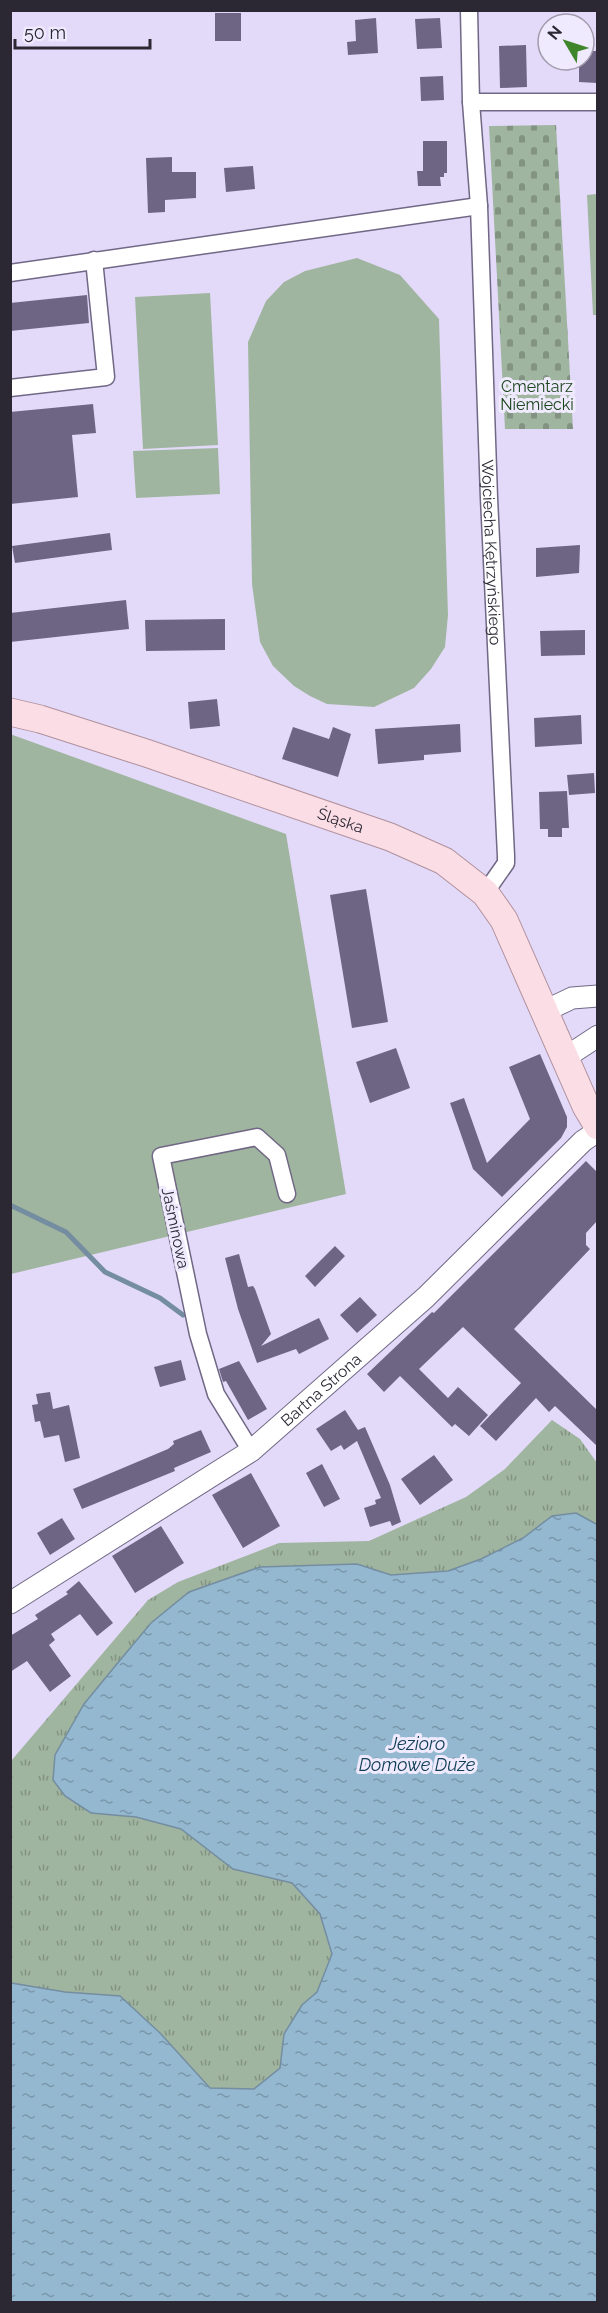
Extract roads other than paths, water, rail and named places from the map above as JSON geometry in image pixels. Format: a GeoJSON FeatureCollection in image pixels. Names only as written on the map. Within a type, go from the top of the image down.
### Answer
{"type":"FeatureCollection","features":[{"type":"Feature","properties":{"kind":"main road","name":"Śląska"},"geometry":{"type":"LineString","coordinates":[[10,712],[40,719],[146,753],[390,837],[444,861],[485,893],[504,920],[597,1126]]}},
{"type":"Feature","properties":{"kind":"street","name":"Wojciecha Kętrzyńskiego"},"geometry":{"type":"LineString","coordinates":[[469,10],[471,102],[479,206],[489,509],[506,856],[506,863],[485,893]]}},
{"type":"Feature","properties":{"kind":"street"},"geometry":{"type":"LineString","coordinates":[[471,102],[597,102]]}},
{"type":"Feature","properties":{"kind":"street"},"geometry":{"type":"LineString","coordinates":[[10,273],[479,206]]}},
{"type":"Feature","properties":{"kind":"street"},"geometry":{"type":"LineString","coordinates":[[10,388],[106,377],[94,260]]}},
{"type":"Feature","properties":{"kind":"street"},"geometry":{"type":"LineString","coordinates":[[545,1011],[572,998],[597,996]]}},
{"type":"Feature","properties":{"kind":"street"},"geometry":{"type":"LineString","coordinates":[[566,1057],[597,1036]]}},
{"type":"Feature","properties":{"kind":"street","name":"Bartna Strona"},"geometry":{"type":"LineString","coordinates":[[10,1603],[251,1451],[426,1297],[583,1141],[597,1131]]}},
{"type":"Feature","properties":{"kind":"street","name":"Jaśminowa"},"geometry":{"type":"LineString","coordinates":[[251,1451],[216,1394],[198,1334],[161,1156],[257,1137],[277,1155],[286,1194]]}},
{"type":"Feature","properties":{"kind":"water","name":"Jezioro Domowe Duże"},"geometry":{"type":"Polygon","coordinates":[[[576,1513],[598,1525],[597,2302],[11,2302],[11,1983],[65,1992],[120,1996],[160,2033],[210,2088],[254,2089],[280,2068],[284,2034],[302,2005],[317,1992],[332,1954],[320,1914],[292,1883],[233,1869],[181,1829],[136,1817],[91,1813],[65,1796],[53,1780],[55,1755],[84,1704],[151,1623],[189,1592],[260,1567],[357,1564],[391,1575],[448,1571],[481,1559],[523,1538],[552,1516],[576,1513]]]}},
{"type":"Feature","properties":{"kind":"waterway"},"geometry":{"type":"LineString","coordinates":[[10,1205],[66,1232],[105,1272],[160,1298],[183,1315]]}},
{"type":"Feature","properties":{"kind":"park label","name":"Cmentarz Niemiecki"},"geometry":{"type":"Point","coordinates":[537,395]}}]}
